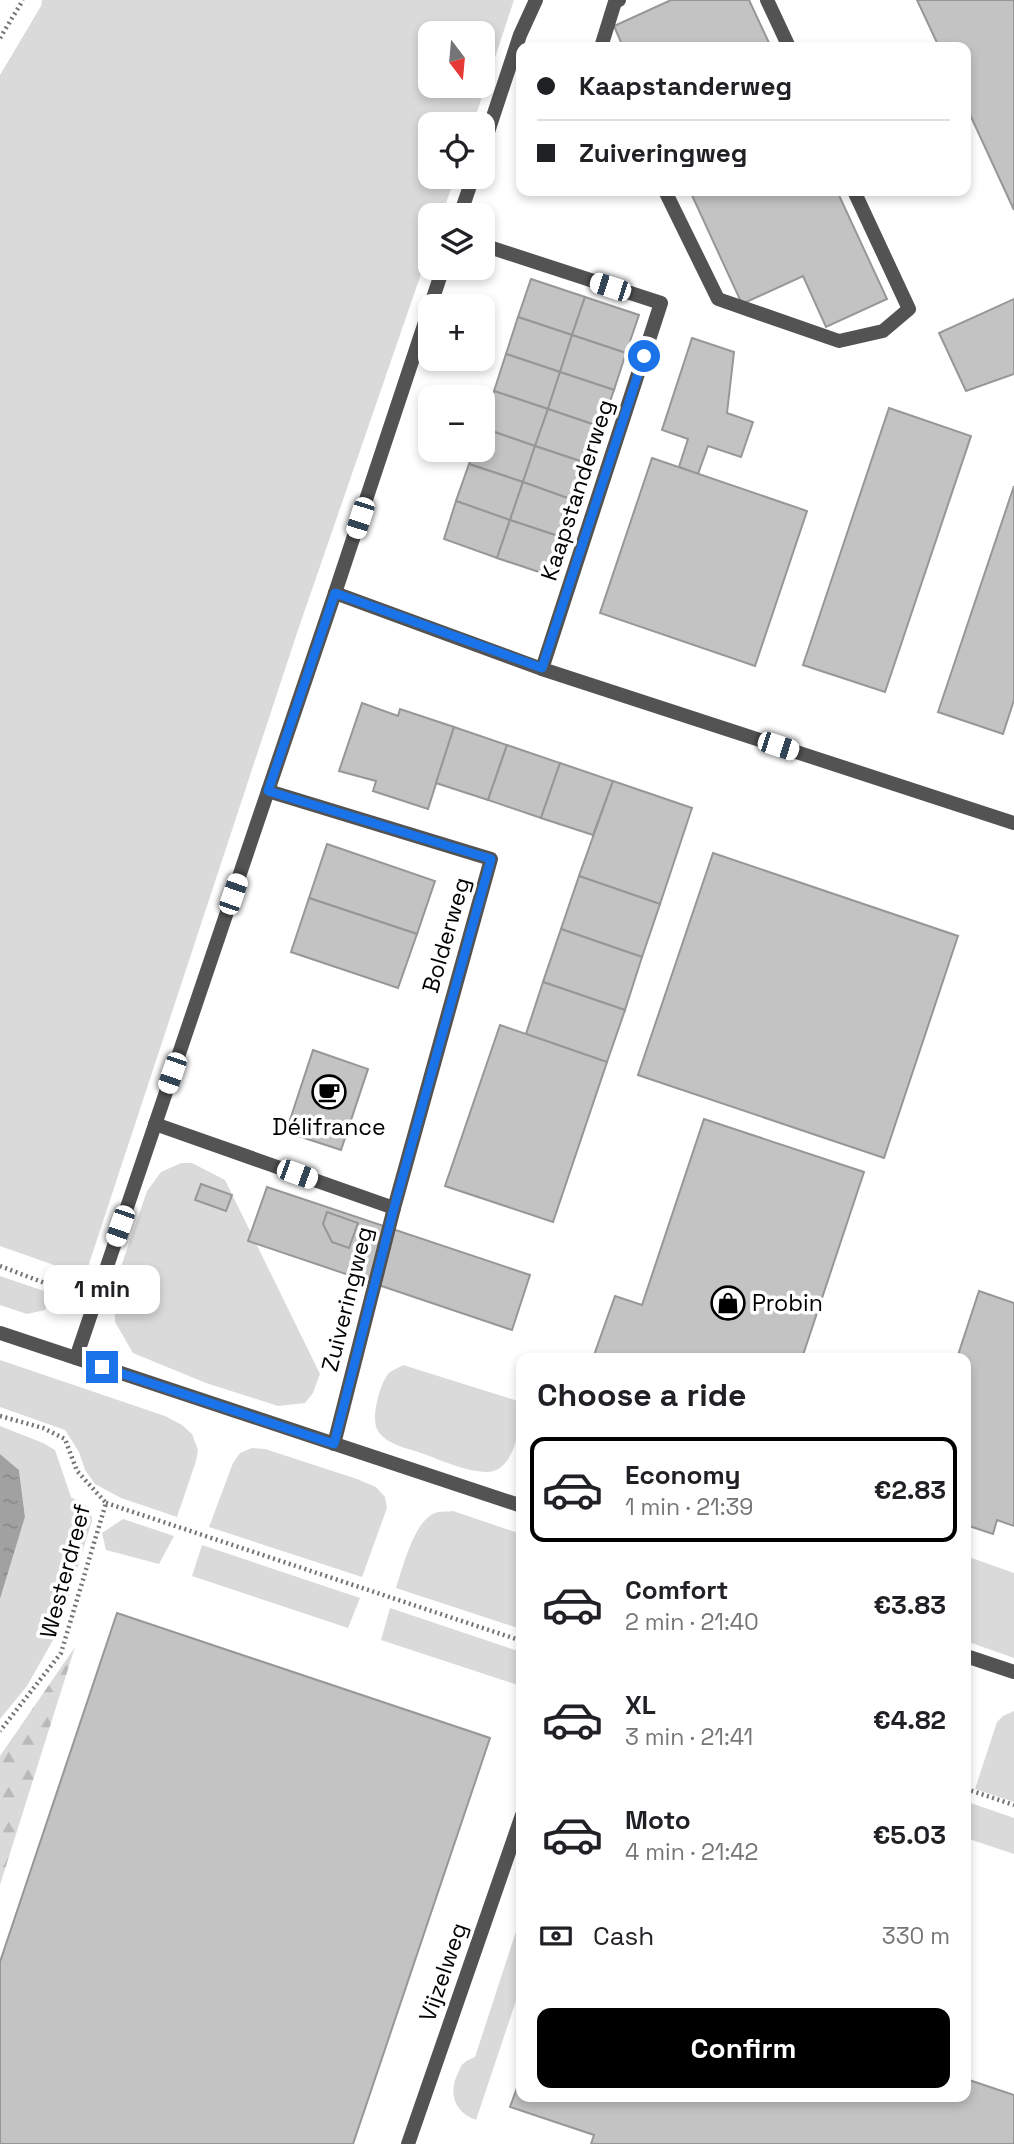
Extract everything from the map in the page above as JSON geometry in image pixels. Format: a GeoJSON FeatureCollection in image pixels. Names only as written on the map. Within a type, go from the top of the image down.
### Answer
{"type":"FeatureCollection","features":[{"type":"Feature","properties":{"kind":"street"},"geometry":{"type":"LineString","coordinates":[[519,42],[536,0]]}},
{"type":"Feature","properties":{"kind":"street"},"geometry":{"type":"LineString","coordinates":[[603,42],[615,2],[619,0]]}},
{"type":"Feature","properties":{"kind":"street"},"geometry":{"type":"LineString","coordinates":[[767,0],[787,42]]}},
{"type":"Feature","properties":{"kind":"street"},"geometry":{"type":"LineString","coordinates":[[495,118],[516,66]]}},
{"type":"Feature","properties":{"kind":"street"},"geometry":{"type":"LineString","coordinates":[[666,196],[718,299],[839,341],[883,331],[909,309],[856,196]]}},
{"type":"Feature","properties":{"kind":"street","name":"Kaapstanderweg"},"geometry":{"type":"LineString","coordinates":[[495,249],[661,303],[542,668]]}},
{"type":"Feature","properties":{"kind":"street"},"geometry":{"type":"LineString","coordinates":[[76,1359],[439,280]]}},
{"type":"Feature","properties":{"kind":"street"},"geometry":{"type":"LineString","coordinates":[[335,593],[542,668],[1014,823]]}},
{"type":"Feature","properties":{"kind":"street","name":"Bolderweg"},"geometry":{"type":"LineString","coordinates":[[268,791],[491,859],[394,1208]]}},
{"type":"Feature","properties":{"kind":"street","name":"Zuiveringweg"},"geometry":{"type":"LineString","coordinates":[[155,1124],[394,1208],[334,1444]]}},
{"type":"Feature","properties":{"kind":"street"},"geometry":{"type":"LineString","coordinates":[[0,1333],[516,1504]]}},
{"type":"Feature","properties":{"kind":"street"},"geometry":{"type":"LineString","coordinates":[[971,1658],[1014,1672]]}},
{"type":"Feature","properties":{"kind":"street","name":"Vijzelweg"},"geometry":{"type":"LineString","coordinates":[[408,2144],[516,1832]]}},
{"type":"Feature","properties":{"kind":"path"},"geometry":{"type":"LineString","coordinates":[[0,38],[23,0]]}},
{"type":"Feature","properties":{"kind":"path"},"geometry":{"type":"LineString","coordinates":[[0,1266],[94,1302]]}},
{"type":"Feature","properties":{"kind":"path","name":"Westerdreef"},"geometry":{"type":"LineString","coordinates":[[0,1416],[43,1427],[65,1438],[77,1471],[106,1503],[61,1653],[0,1731]]}},
{"type":"Feature","properties":{"kind":"path"},"geometry":{"type":"LineString","coordinates":[[106,1503],[516,1639]]}},
{"type":"Feature","properties":{"kind":"path"},"geometry":{"type":"LineString","coordinates":[[971,1791],[1014,1805]]}},
{"type":"Feature","properties":{"kind":"green space"},"geometry":{"type":"Polygon","coordinates":[[[42,0],[514,0],[495,57],[495,21],[418,21],[418,98],[482,98],[477,112],[418,112],[418,189],[451,189],[446,203],[418,203],[419,280],[297,633],[85,1276],[0,1246],[0,75],[42,0]]]}},
{"type":"Feature","properties":{"kind":"green space"},"geometry":{"type":"Polygon","coordinates":[[[181,1163],[192,1163],[225,1180],[320,1374],[313,1393],[305,1403],[278,1406],[206,1383],[133,1353],[115,1322],[114,1287],[147,1191],[161,1172],[181,1163]]]}},
{"type":"Feature","properties":{"kind":"green space"},"geometry":{"type":"Polygon","coordinates":[[[0,1276],[53,1294],[45,1310],[27,1314],[0,1305],[0,1276]]]}},
{"type":"Feature","properties":{"kind":"green space"},"geometry":{"type":"Polygon","coordinates":[[[0,1360],[165,1416],[182,1425],[192,1434],[198,1450],[177,1517],[121,1498],[95,1484],[65,1430],[0,1407],[0,1360]]]}},
{"type":"Feature","properties":{"kind":"green space"},"geometry":{"type":"Polygon","coordinates":[[[403,1365],[516,1400],[516,1441],[510,1456],[496,1470],[470,1470],[385,1439],[377,1429],[375,1417],[380,1392],[389,1373],[403,1365]]]}},
{"type":"Feature","properties":{"kind":"green space"},"geometry":{"type":"Polygon","coordinates":[[[0,1426],[55,1450],[71,1497],[91,1509],[92,1521],[57,1633],[27,1686],[0,1719],[0,1599],[25,1517],[19,1470],[0,1454],[0,1426]]]}},
{"type":"Feature","properties":{"kind":"green space"},"geometry":{"type":"Polygon","coordinates":[[[252,1448],[265,1449],[357,1479],[376,1487],[385,1497],[387,1508],[362,1577],[209,1527],[233,1463],[240,1453],[252,1448]]]}},
{"type":"Feature","properties":{"kind":"green space"},"geometry":{"type":"Polygon","coordinates":[[[453,1511],[516,1532],[516,1627],[396,1588],[415,1535],[428,1518],[439,1512],[453,1511]]]}},
{"type":"Feature","properties":{"kind":"green space"},"geometry":{"type":"Polygon","coordinates":[[[123,1519],[174,1536],[159,1564],[106,1550],[102,1533],[123,1519]]]}},
{"type":"Feature","properties":{"kind":"green space"},"geometry":{"type":"Polygon","coordinates":[[[202,1545],[360,1598],[348,1628],[192,1576],[202,1545]]]}},
{"type":"Feature","properties":{"kind":"green space"},"geometry":{"type":"Polygon","coordinates":[[[971,1558],[1014,1573],[1014,1658],[971,1643],[971,1558]]]}},
{"type":"Feature","properties":{"kind":"green space"},"geometry":{"type":"Polygon","coordinates":[[[390,1608],[516,1650],[516,1684],[381,1640],[390,1608]]]}},
{"type":"Feature","properties":{"kind":"green space"},"geometry":{"type":"Polygon","coordinates":[[[75,1647],[0,1885],[0,1756],[75,1647]]]}},
{"type":"Feature","properties":{"kind":"green space"},"geometry":{"type":"Polygon","coordinates":[[[1014,1711],[1014,1802],[975,1789],[997,1722],[1014,1711]]]}},
{"type":"Feature","properties":{"kind":"green space"},"geometry":{"type":"Polygon","coordinates":[[[971,1803],[1014,1818],[1014,1854],[971,1840],[971,1803]]]}},
{"type":"Feature","properties":{"kind":"green space"},"geometry":{"type":"Polygon","coordinates":[[[516,1931],[516,2001],[476,2120],[462,2112],[454,2095],[455,2080],[462,2065],[475,2057],[516,1931]]]}},
{"type":"Feature","properties":{"kind":"water"},"geometry":{"type":"Polygon","coordinates":[[[0,1454],[19,1470],[25,1517],[0,1599],[0,1454]]]}},
{"type":"Feature","properties":{"kind":"building"},"geometry":{"type":"Polygon","coordinates":[[[671,0],[749,0],[769,42],[621,42],[614,26],[671,0]]]}},
{"type":"Feature","properties":{"kind":"building"},"geometry":{"type":"Polygon","coordinates":[[[917,0],[1014,0],[1014,210],[971,117],[971,42],[937,42],[917,0]]]}},
{"type":"Feature","properties":{"kind":"building"},"geometry":{"type":"Polygon","coordinates":[[[692,196],[839,196],[887,299],[826,327],[803,276],[742,304],[692,196]]]}},
{"type":"Feature","properties":{"kind":"building"},"geometry":{"type":"Polygon","coordinates":[[[531,279],[585,297],[572,335],[518,317],[531,279]]]}},
{"type":"Feature","properties":{"kind":"building"},"geometry":{"type":"Polygon","coordinates":[[[585,297],[639,315],[626,353],[572,335],[585,297]]]}},
{"type":"Feature","properties":{"kind":"building"},"geometry":{"type":"Polygon","coordinates":[[[1014,299],[1014,374],[966,391],[939,333],[1014,299]]]}},
{"type":"Feature","properties":{"kind":"building"},"geometry":{"type":"Polygon","coordinates":[[[518,317],[572,335],[560,372],[506,354],[518,317]]]}},
{"type":"Feature","properties":{"kind":"building"},"geometry":{"type":"Polygon","coordinates":[[[572,335],[626,353],[614,390],[560,372],[572,335]]]}},
{"type":"Feature","properties":{"kind":"building"},"geometry":{"type":"Polygon","coordinates":[[[692,338],[734,352],[727,413],[753,422],[741,457],[708,446],[698,474],[679,467],[688,439],[662,430],[692,338]]]}},
{"type":"Feature","properties":{"kind":"building"},"geometry":{"type":"Polygon","coordinates":[[[506,354],[560,372],[548,409],[495,391],[506,354]]]}},
{"type":"Feature","properties":{"kind":"building"},"geometry":{"type":"Polygon","coordinates":[[[560,372],[614,390],[601,427],[548,409],[560,372]]]}},
{"type":"Feature","properties":{"kind":"building"},"geometry":{"type":"Polygon","coordinates":[[[495,391],[548,409],[535,446],[495,432],[495,391]]]}},
{"type":"Feature","properties":{"kind":"building"},"geometry":{"type":"Polygon","coordinates":[[[889,408],[971,436],[885,692],[803,665],[889,408]]]}},
{"type":"Feature","properties":{"kind":"building"},"geometry":{"type":"Polygon","coordinates":[[[548,409],[601,427],[589,464],[535,446],[548,409]]]}},
{"type":"Feature","properties":{"kind":"building"},"geometry":{"type":"Polygon","coordinates":[[[495,432],[535,446],[523,482],[469,464],[495,462],[495,432]]]}},
{"type":"Feature","properties":{"kind":"building"},"geometry":{"type":"Polygon","coordinates":[[[535,446],[589,464],[576,501],[523,482],[535,446]]]}},
{"type":"Feature","properties":{"kind":"building"},"geometry":{"type":"Polygon","coordinates":[[[652,458],[807,511],[755,666],[600,613],[652,458]]]}},
{"type":"Feature","properties":{"kind":"building"},"geometry":{"type":"Polygon","coordinates":[[[469,464],[523,482],[510,520],[456,501],[469,464]]]}},
{"type":"Feature","properties":{"kind":"building"},"geometry":{"type":"Polygon","coordinates":[[[523,482],[576,501],[564,538],[510,520],[523,482]]]}},
{"type":"Feature","properties":{"kind":"building"},"geometry":{"type":"Polygon","coordinates":[[[1014,486],[1014,700],[1003,734],[938,712],[1014,486]]]}},
{"type":"Feature","properties":{"kind":"building"},"geometry":{"type":"Polygon","coordinates":[[[456,501],[510,520],[497,558],[444,539],[456,501]]]}},
{"type":"Feature","properties":{"kind":"building"},"geometry":{"type":"Polygon","coordinates":[[[510,520],[564,538],[551,576],[497,558],[510,520]]]}},
{"type":"Feature","properties":{"kind":"building"},"geometry":{"type":"Polygon","coordinates":[[[362,703],[398,716],[400,709],[454,727],[428,809],[373,791],[376,781],[339,771],[362,703]]]}},
{"type":"Feature","properties":{"kind":"building"},"geometry":{"type":"Polygon","coordinates":[[[454,727],[507,745],[488,800],[436,783],[454,727]]]}},
{"type":"Feature","properties":{"kind":"building"},"geometry":{"type":"Polygon","coordinates":[[[507,745],[560,763],[541,818],[488,800],[507,745]]]}},
{"type":"Feature","properties":{"kind":"building"},"geometry":{"type":"Polygon","coordinates":[[[560,763],[613,781],[593,835],[541,818],[560,763]]]}},
{"type":"Feature","properties":{"kind":"building"},"geometry":{"type":"Polygon","coordinates":[[[613,781],[692,808],[660,904],[579,876],[613,781]]]}},
{"type":"Feature","properties":{"kind":"building"},"geometry":{"type":"Polygon","coordinates":[[[327,844],[435,881],[417,934],[309,898],[327,844]]]}},
{"type":"Feature","properties":{"kind":"building"},"geometry":{"type":"Polygon","coordinates":[[[713,853],[958,936],[884,1158],[638,1075],[713,853]]]}},
{"type":"Feature","properties":{"kind":"building"},"geometry":{"type":"Polygon","coordinates":[[[579,876],[660,904],[642,957],[561,929],[579,876]]]}},
{"type":"Feature","properties":{"kind":"building"},"geometry":{"type":"Polygon","coordinates":[[[309,898],[417,934],[398,988],[291,952],[309,898]]]}},
{"type":"Feature","properties":{"kind":"building"},"geometry":{"type":"Polygon","coordinates":[[[561,929],[642,957],[625,1010],[543,982],[561,929]]]}},
{"type":"Feature","properties":{"kind":"building"},"geometry":{"type":"Polygon","coordinates":[[[543,982],[625,1010],[607,1062],[526,1034],[543,982]]]}},
{"type":"Feature","properties":{"kind":"building"},"geometry":{"type":"Polygon","coordinates":[[[500,1025],[607,1062],[553,1222],[445,1186],[500,1025]]]}},
{"type":"Feature","properties":{"kind":"building"},"geometry":{"type":"Polygon","coordinates":[[[313,1050],[368,1069],[341,1150],[286,1132],[313,1050]]]}},
{"type":"Feature","properties":{"kind":"building"},"geometry":{"type":"Polygon","coordinates":[[[704,1119],[864,1172],[804,1353],[595,1353],[615,1296],[642,1305],[704,1119]]]}},
{"type":"Feature","properties":{"kind":"building"},"geometry":{"type":"Polygon","coordinates":[[[201,1184],[232,1195],[226,1211],[195,1200],[201,1184]]]}},
{"type":"Feature","properties":{"kind":"building"},"geometry":{"type":"Polygon","coordinates":[[[267,1187],[530,1275],[512,1330],[248,1241],[267,1187]]]}},
{"type":"Feature","properties":{"kind":"building"},"geometry":{"type":"Polygon","coordinates":[[[327,1212],[358,1223],[349,1248],[332,1242],[323,1224],[327,1212]]]}},
{"type":"Feature","properties":{"kind":"building"},"geometry":{"type":"Polygon","coordinates":[[[979,1291],[1014,1303],[1014,1526],[997,1520],[993,1534],[971,1527],[971,1353],[959,1353],[979,1291]]]}},
{"type":"Feature","properties":{"kind":"building"},"geometry":{"type":"Polygon","coordinates":[[[117,1613],[490,1738],[353,2144],[0,2144],[0,1962],[117,1613]]]}},
{"type":"Feature","properties":{"kind":"building"},"geometry":{"type":"Polygon","coordinates":[[[971,2081],[1014,2095],[1014,2144],[591,2144],[594,2135],[510,2107],[516,2090],[516,2102],[971,2102],[971,2081]]]}},
{"type":"Feature","properties":{"kind":"place","name":"Délifrance"},"geometry":{"type":"Point","coordinates":[329,1092]}},
{"type":"Feature","properties":{"kind":"place","name":"Probin"},"geometry":{"type":"Point","coordinates":[728,1303]}},
{"type":"Feature","properties":{"kind":"route"},"geometry":{"type":"LineString","coordinates":[[102,1367],[334,1444],[394,1208],[491,859],[268,791],[335,593],[542,668],[644,356]]}}]}
